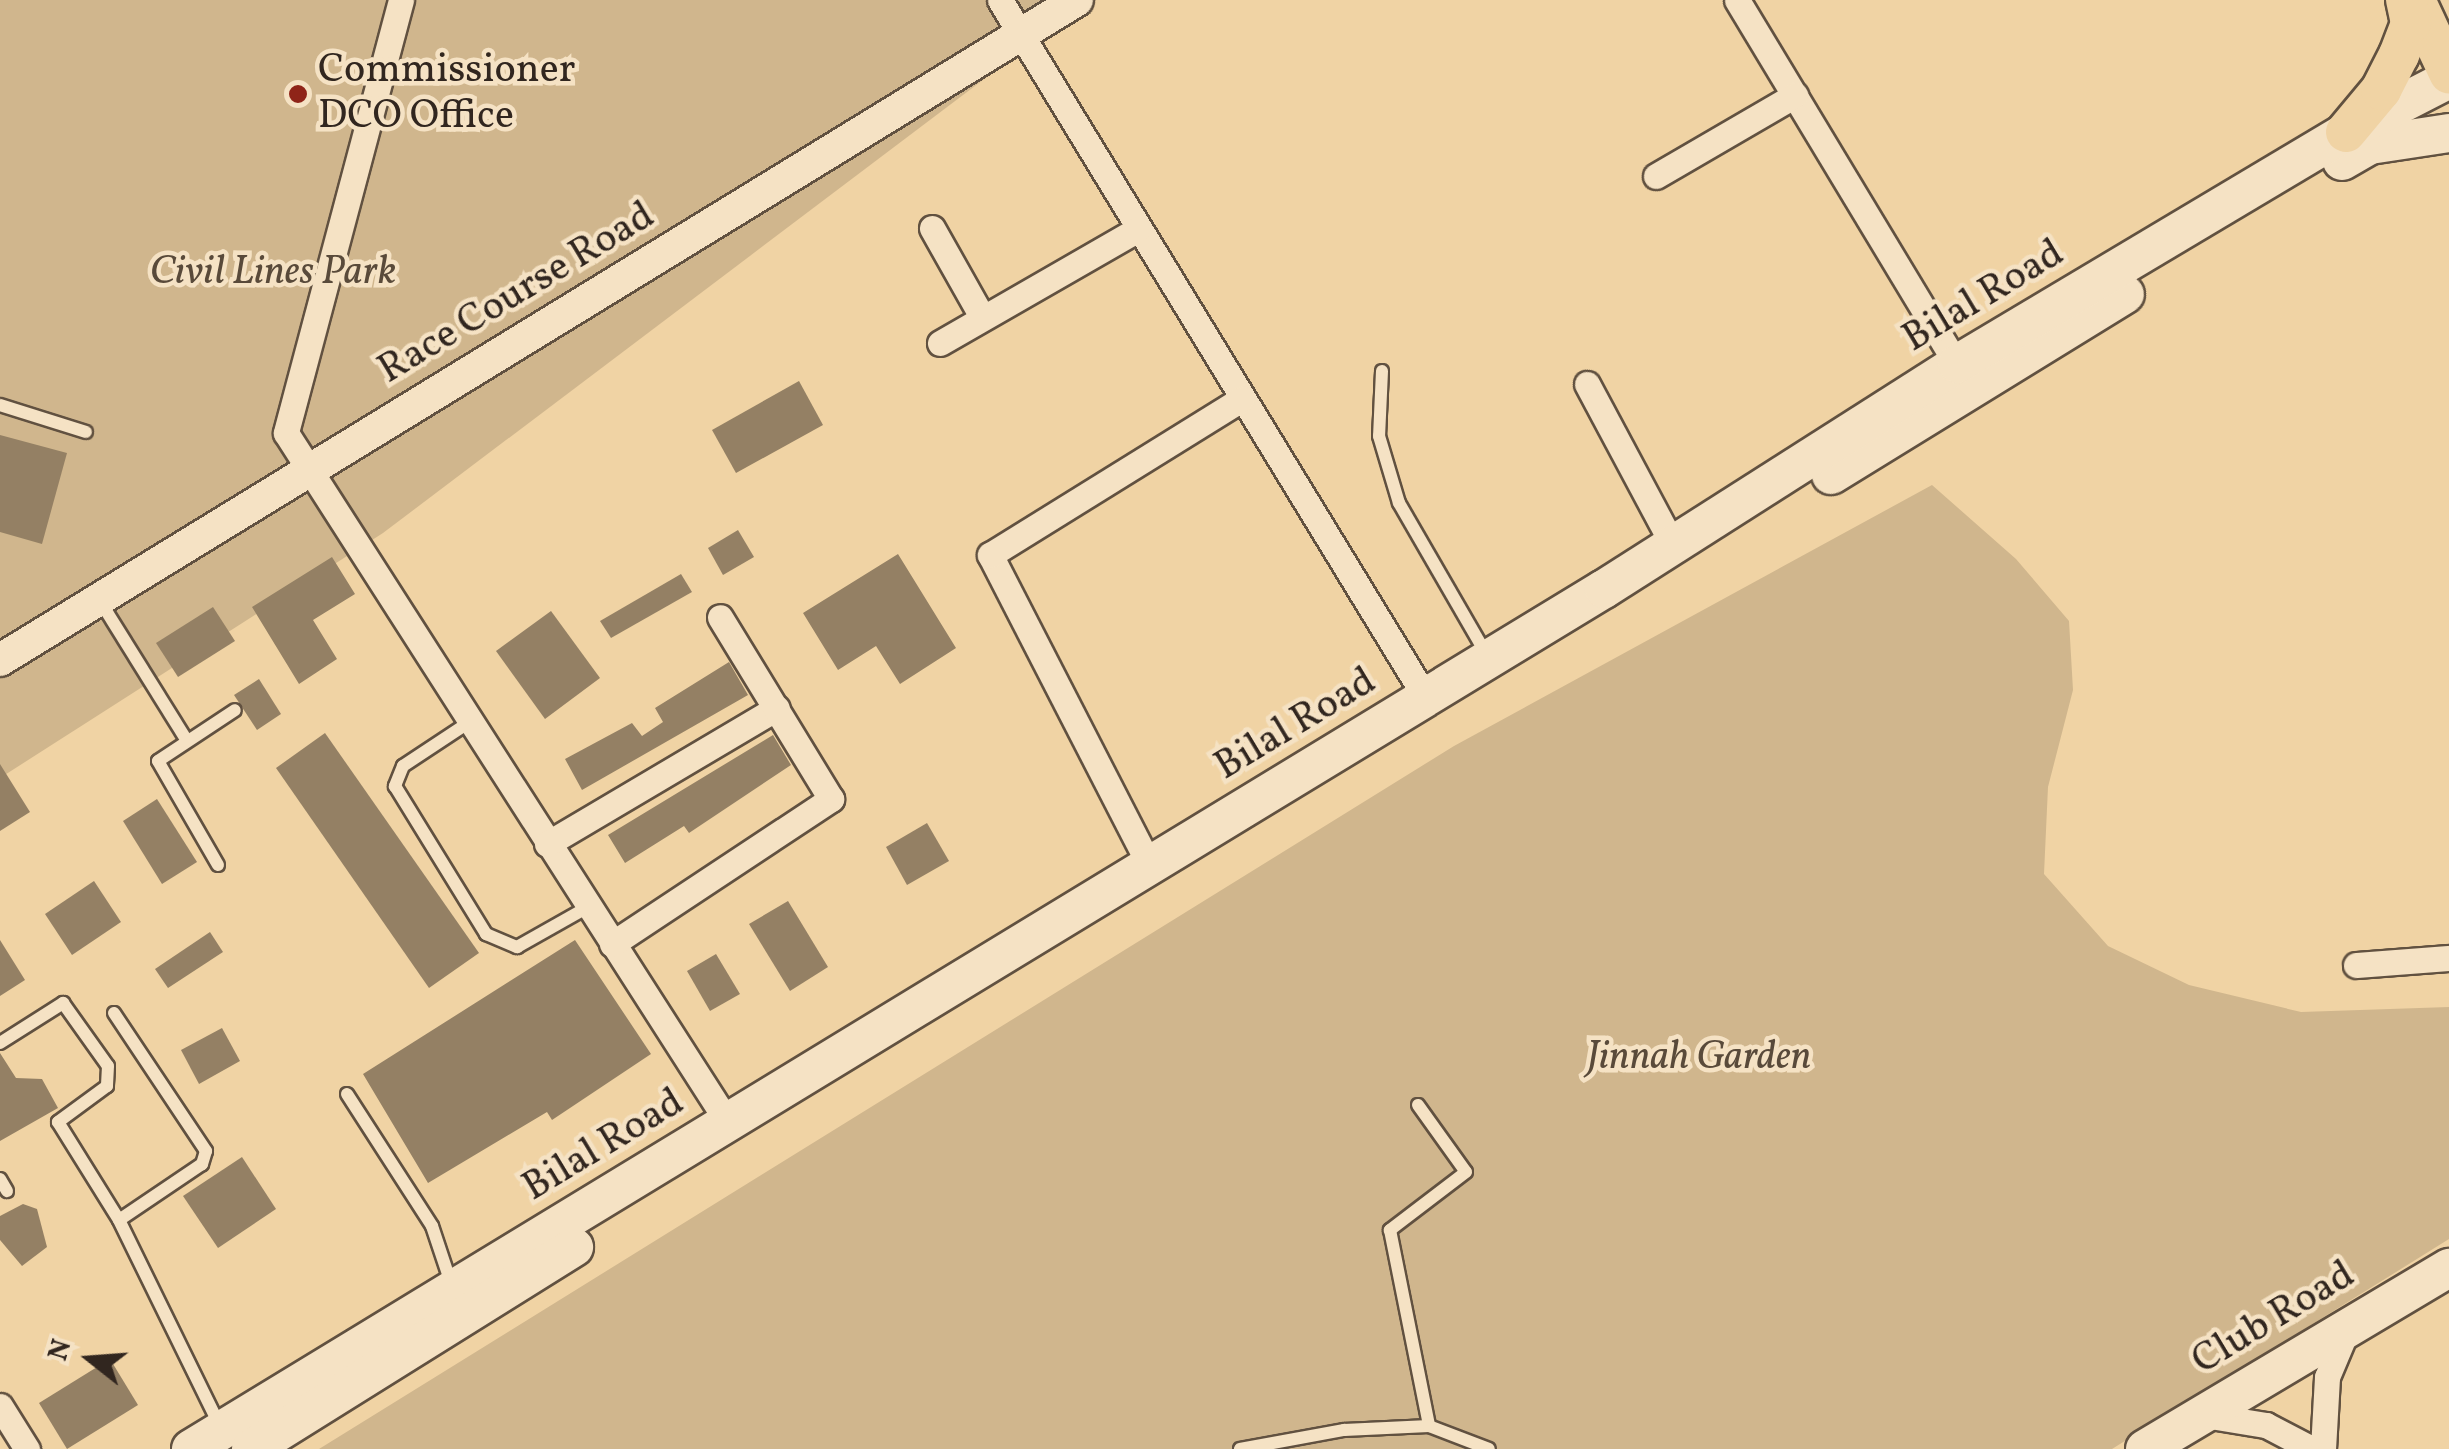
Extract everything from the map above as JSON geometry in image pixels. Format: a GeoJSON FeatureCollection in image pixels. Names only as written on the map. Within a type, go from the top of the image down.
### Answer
{"type":"FeatureCollection","features":[{"type":"Feature","properties":{"kind":"main road"},"geometry":{"type":"LineString","coordinates":[[2346,132],[2381,90],[2399,55],[2411,24],[2406,0]]}},
{"type":"Feature","properties":{"kind":"main road"},"geometry":{"type":"LineString","coordinates":[[2416,0],[2449,76]]}},
{"type":"Feature","properties":{"kind":"main road","name":"Bilal Road"},"geometry":{"type":"LineString","coordinates":[[221,1443],[454,1290],[1489,660],[1957,364],[2346,132],[2449,76]]}},
{"type":"Feature","properties":{"kind":"main road","name":"Bilal Road"},"geometry":{"type":"LineString","coordinates":[[221,1443],[2370,145],[2449,133]]}},
{"type":"Feature","properties":{"kind":"main road","name":"Club Road"},"geometry":{"type":"LineString","coordinates":[[2144,1449],[2449,1268]]}},
{"type":"Feature","properties":{"kind":"street"},"geometry":{"type":"LineString","coordinates":[[401,0],[286,433],[728,1124]]}},
{"type":"Feature","properties":{"kind":"street"},"geometry":{"type":"LineString","coordinates":[[1000,0],[1426,698]]}},
{"type":"Feature","properties":{"kind":"street","name":"Race Course Road"},"geometry":{"type":"LineString","coordinates":[[0,660],[1077,0]]}},
{"type":"Feature","properties":{"kind":"street"},"geometry":{"type":"LineString","coordinates":[[1737,0],[1957,364]]}},
{"type":"Feature","properties":{"kind":"street"},"geometry":{"type":"LineString","coordinates":[[1656,176],[1794,95]]}},
{"type":"Feature","properties":{"kind":"street"},"geometry":{"type":"LineString","coordinates":[[932,228],[981,315]]}},
{"type":"Feature","properties":{"kind":"street"},"geometry":{"type":"LineString","coordinates":[[940,343],[981,315],[1138,229]]}},
{"type":"Feature","properties":{"kind":"street"},"geometry":{"type":"LineString","coordinates":[[1587,384],[1673,545]]}},
{"type":"Feature","properties":{"kind":"street"},"geometry":{"type":"LineString","coordinates":[[1150,866],[990,555],[1242,399]]}},
{"type":"Feature","properties":{"kind":"street"},"geometry":{"type":"LineString","coordinates":[[612,944],[832,798],[720,616]]}},
{"type":"Feature","properties":{"kind":"street"},"geometry":{"type":"LineString","coordinates":[[548,844],[777,708]]}},
{"type":"Feature","properties":{"kind":"street"},"geometry":{"type":"LineString","coordinates":[[2356,965],[2449,958]]}},
{"type":"Feature","properties":{"kind":"street"},"geometry":{"type":"LineString","coordinates":[[2323,1449],[2328,1377],[2348,1327]]}},
{"type":"Feature","properties":{"kind":"street"},"geometry":{"type":"LineString","coordinates":[[0,1406],[27,1449]]}},
{"type":"Feature","properties":{"kind":"street"},"geometry":{"type":"LineString","coordinates":[[2201,1414],[2266,1425],[2312,1449]]}},
{"type":"Feature","properties":{"kind":"lane"},"geometry":{"type":"LineString","coordinates":[[1382,372],[1379,436],[1399,503],[1489,660]]}},
{"type":"Feature","properties":{"kind":"lane"},"geometry":{"type":"LineString","coordinates":[[0,405],[86,432]]}},
{"type":"Feature","properties":{"kind":"lane"},"geometry":{"type":"LineString","coordinates":[[98,599],[186,739]]}},
{"type":"Feature","properties":{"kind":"lane"},"geometry":{"type":"LineString","coordinates":[[218,865],[158,768],[186,739],[235,710]]}},
{"type":"Feature","properties":{"kind":"lane"},"geometry":{"type":"LineString","coordinates":[[468,722],[403,766],[395,786],[486,934],[517,947],[588,907]]}},
{"type":"Feature","properties":{"kind":"lane"},"geometry":{"type":"LineString","coordinates":[[0,1043],[62,1003],[108,1066],[107,1086],[58,1122],[119,1220],[221,1443]]}},
{"type":"Feature","properties":{"kind":"lane"},"geometry":{"type":"LineString","coordinates":[[114,1013],[206,1152],[202,1164],[119,1220]]}},
{"type":"Feature","properties":{"kind":"lane"},"geometry":{"type":"LineString","coordinates":[[348,1094],[438,1237],[454,1290]]}},
{"type":"Feature","properties":{"kind":"lane"},"geometry":{"type":"LineString","coordinates":[[1418,1106],[1466,1172],[1390,1230],[1429,1426]]}},
{"type":"Feature","properties":{"kind":"lane"},"geometry":{"type":"LineString","coordinates":[[1240,1449],[1344,1430],[1429,1426],[1489,1449]]}},
{"type":"Feature","properties":{"kind":"green space","name":"Civil Lines Park"},"geometry":{"type":"Polygon","coordinates":[[[0,0],[1089,0],[383,533],[0,778],[0,0]]]}},
{"type":"Feature","properties":{"kind":"green space","name":"Jinnah Garden"},"geometry":{"type":"Polygon","coordinates":[[[1932,485],[2016,559],[2069,621],[2073,690],[2048,787],[2044,874],[2108,946],[2189,985],[2301,1012],[2449,1007],[2449,1239],[2112,1449],[319,1449],[1454,746],[1932,485]]]}},
{"type":"Feature","properties":{"kind":"building"},"geometry":{"type":"Polygon","coordinates":[[[799,381],[823,425],[736,473],[712,430],[799,381]]]}},
{"type":"Feature","properties":{"kind":"building"},"geometry":{"type":"Polygon","coordinates":[[[0,435],[67,453],[42,544],[0,532],[0,435]]]}},
{"type":"Feature","properties":{"kind":"building"},"geometry":{"type":"Polygon","coordinates":[[[738,530],[754,557],[723,575],[708,548],[738,530]]]}},
{"type":"Feature","properties":{"kind":"building"},"geometry":{"type":"Polygon","coordinates":[[[898,554],[956,648],[900,684],[876,646],[838,670],[803,613],[898,554]]]}},
{"type":"Feature","properties":{"kind":"building"},"geometry":{"type":"Polygon","coordinates":[[[332,557],[355,594],[313,620],[337,659],[299,684],[252,607],[332,557]]]}},
{"type":"Feature","properties":{"kind":"building"},"geometry":{"type":"Polygon","coordinates":[[[681,574],[692,592],[611,638],[600,621],[681,574]]]}},
{"type":"Feature","properties":{"kind":"building"},"geometry":{"type":"Polygon","coordinates":[[[213,607],[235,641],[178,677],[156,643],[213,607]]]}},
{"type":"Feature","properties":{"kind":"building"},"geometry":{"type":"Polygon","coordinates":[[[551,611],[600,678],[545,719],[496,651],[551,611]]]}},
{"type":"Feature","properties":{"kind":"building"},"geometry":{"type":"Polygon","coordinates":[[[729,662],[748,695],[582,790],[565,759],[632,723],[642,736],[663,722],[655,708],[729,662]]]}},
{"type":"Feature","properties":{"kind":"building"},"geometry":{"type":"Polygon","coordinates":[[[259,679],[281,714],[257,730],[234,695],[259,679]]]}},
{"type":"Feature","properties":{"kind":"building"},"geometry":{"type":"Polygon","coordinates":[[[325,733],[479,953],[429,988],[276,768],[325,733]]]}},
{"type":"Feature","properties":{"kind":"building"},"geometry":{"type":"Polygon","coordinates":[[[773,735],[791,765],[689,833],[684,826],[625,863],[608,835],[773,735]]]}},
{"type":"Feature","properties":{"kind":"building"},"geometry":{"type":"Polygon","coordinates":[[[0,764],[30,812],[0,831],[0,764]]]}},
{"type":"Feature","properties":{"kind":"building"},"geometry":{"type":"Polygon","coordinates":[[[157,799],[197,862],[162,884],[123,821],[157,799]]]}},
{"type":"Feature","properties":{"kind":"building"},"geometry":{"type":"Polygon","coordinates":[[[927,823],[949,861],[907,885],[886,847],[927,823]]]}},
{"type":"Feature","properties":{"kind":"building"},"geometry":{"type":"Polygon","coordinates":[[[94,881],[121,922],[72,955],[45,914],[94,881]]]}},
{"type":"Feature","properties":{"kind":"building"},"geometry":{"type":"Polygon","coordinates":[[[788,901],[828,967],[790,991],[749,924],[788,901]]]}},
{"type":"Feature","properties":{"kind":"building"},"geometry":{"type":"Polygon","coordinates":[[[210,932],[223,952],[168,988],[155,969],[210,932]]]}},
{"type":"Feature","properties":{"kind":"building"},"geometry":{"type":"Polygon","coordinates":[[[0,940],[25,980],[0,996],[0,940]]]}},
{"type":"Feature","properties":{"kind":"building"},"geometry":{"type":"Polygon","coordinates":[[[575,940],[651,1054],[552,1120],[547,1112],[428,1183],[363,1074],[575,940]]]}},
{"type":"Feature","properties":{"kind":"building"},"geometry":{"type":"Polygon","coordinates":[[[716,954],[740,994],[710,1011],[687,971],[716,954]]]}},
{"type":"Feature","properties":{"kind":"building"},"geometry":{"type":"Polygon","coordinates":[[[222,1028],[240,1061],[199,1084],[181,1050],[222,1028]]]}},
{"type":"Feature","properties":{"kind":"building"},"geometry":{"type":"Polygon","coordinates":[[[0,1053],[16,1078],[42,1079],[58,1108],[0,1141],[0,1053]]]}},
{"type":"Feature","properties":{"kind":"building"},"geometry":{"type":"Polygon","coordinates":[[[242,1157],[276,1209],[218,1248],[183,1196],[242,1157]]]}},
{"type":"Feature","properties":{"kind":"building"},"geometry":{"type":"Polygon","coordinates":[[[23,1204],[37,1209],[47,1247],[22,1266],[0,1240],[0,1216],[23,1204]]]}},
{"type":"Feature","properties":{"kind":"building"},"geometry":{"type":"Polygon","coordinates":[[[110,1359],[138,1405],[67,1449],[39,1403],[110,1359]]]}},
{"type":"Feature","properties":{"kind":"place","name":"Commissioner DCO Office"},"geometry":{"type":"Point","coordinates":[298,94]}}]}
